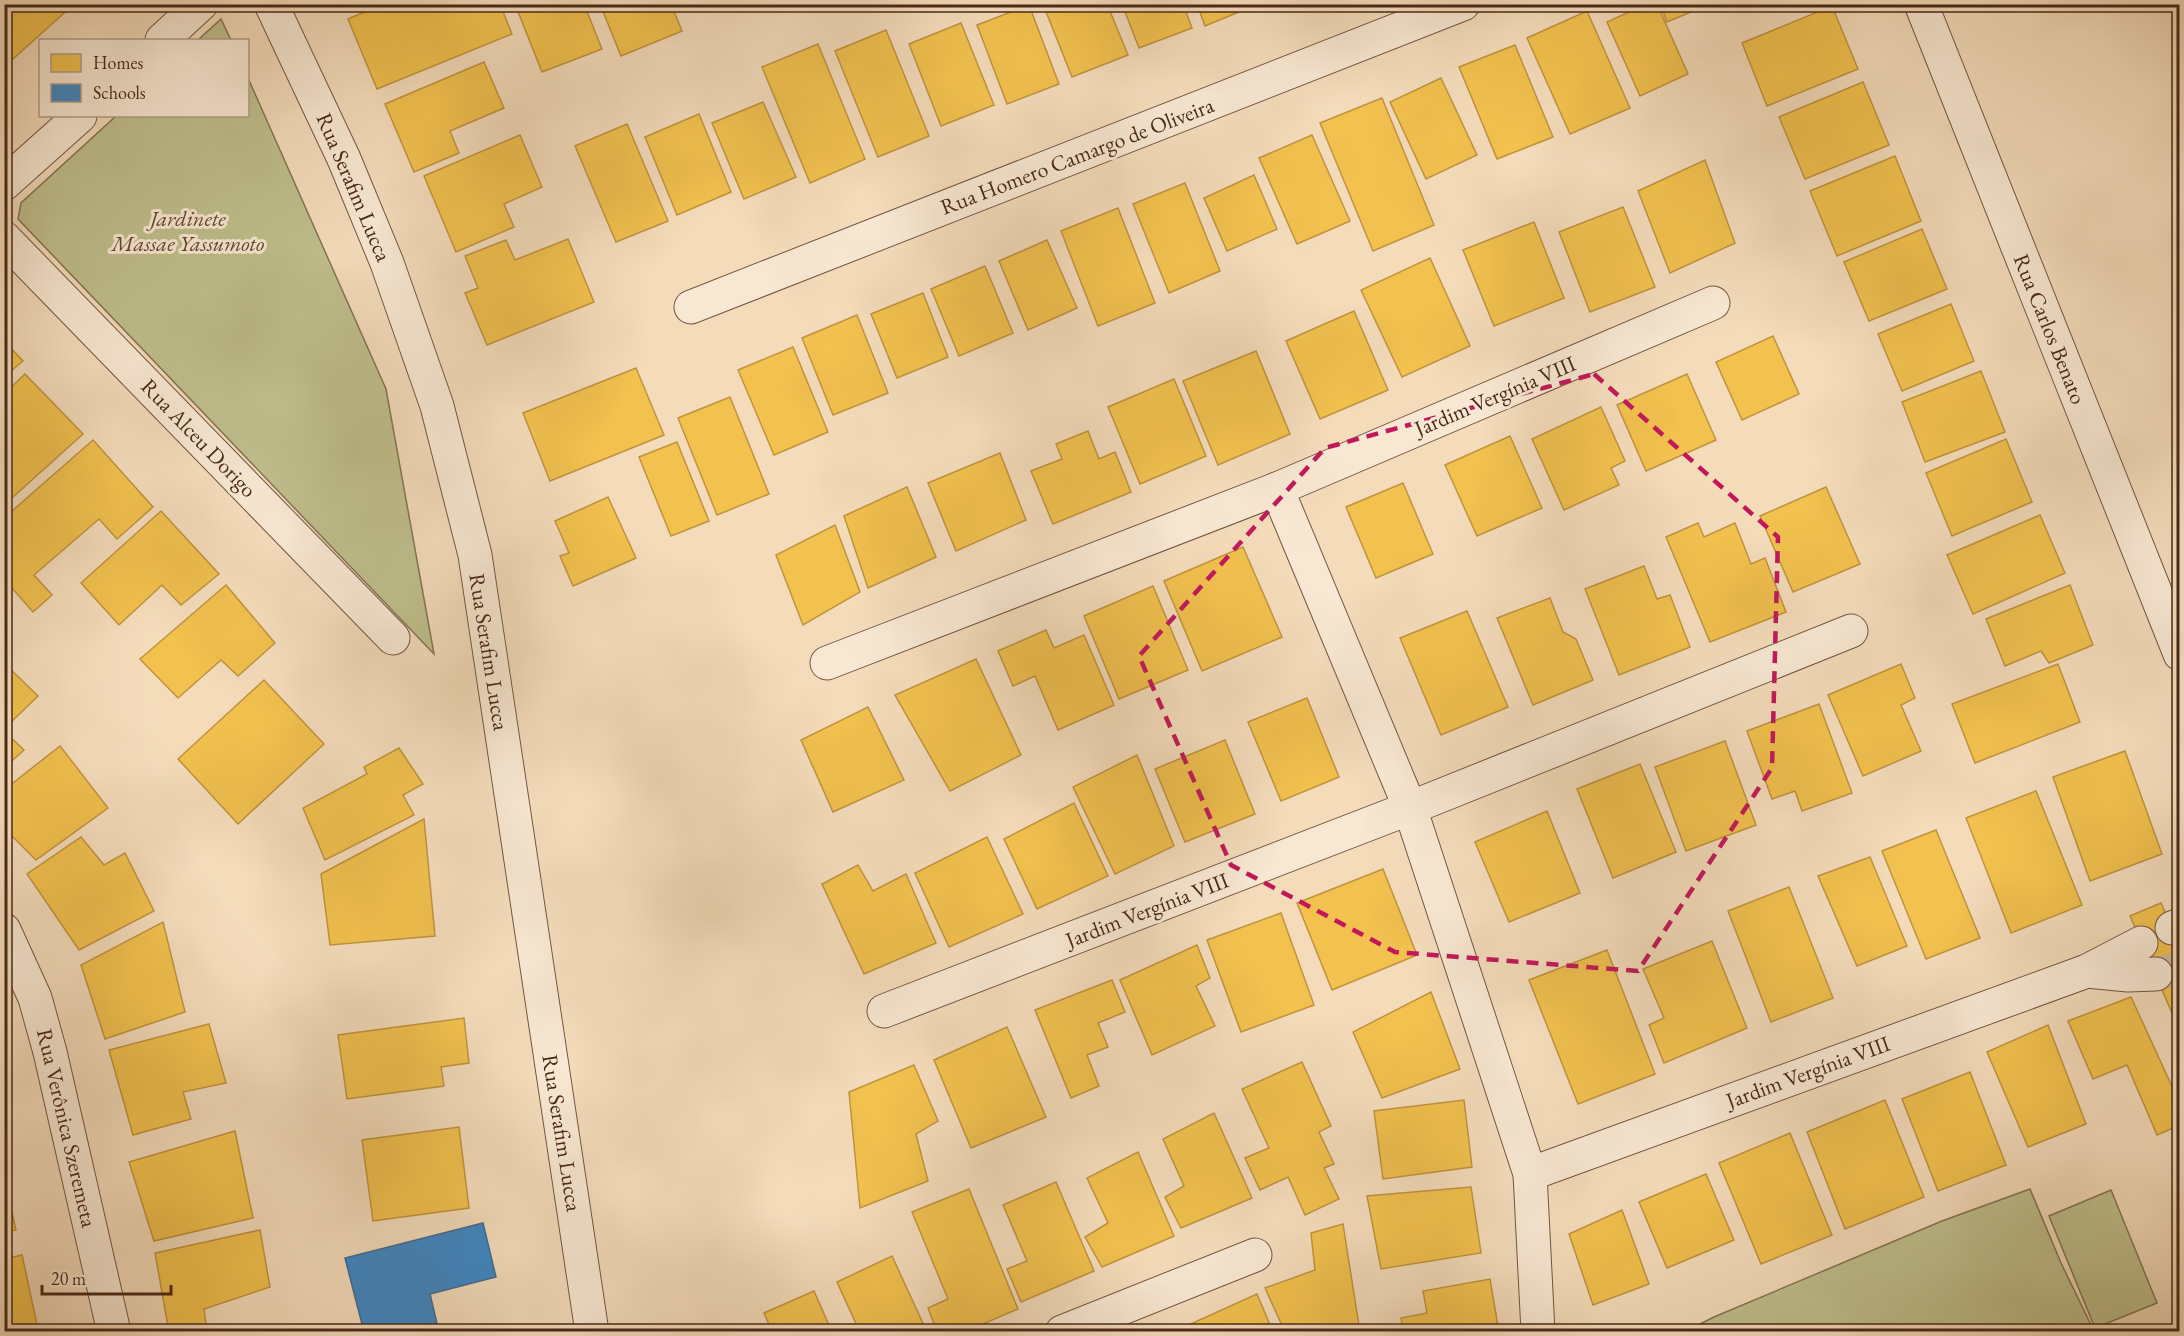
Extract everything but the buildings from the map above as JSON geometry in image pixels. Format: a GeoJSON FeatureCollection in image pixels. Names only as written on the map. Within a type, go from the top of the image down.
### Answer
{"type":"FeatureCollection","features":[{"type":"Feature","properties":{"kind":"street"},"geometry":{"type":"LineString","coordinates":[[163,39],[201,4]]}},
{"type":"Feature","properties":{"kind":"street","name":"Rua Serafim Lucca"},"geometry":{"type":"LineString","coordinates":[[271,4],[344,159],[387,263],[437,406],[475,555],[592,1332]]}},
{"type":"Feature","properties":{"kind":"street","name":"Rua Homero Camargo de Oliveira"},"geometry":{"type":"LineString","coordinates":[[691,306],[1463,4]]}},
{"type":"Feature","properties":{"kind":"street","name":"Rua Carlos Benato"},"geometry":{"type":"LineString","coordinates":[[1921,4],[2180,654]]}},
{"type":"Feature","properties":{"kind":"street"},"geometry":{"type":"LineString","coordinates":[[4,184],[79,117]]}},
{"type":"Feature","properties":{"kind":"street","name":"Rua Alceu Dorigo"},"geometry":{"type":"LineString","coordinates":[[4,238],[393,638]]}},
{"type":"Feature","properties":{"kind":"street","name":"Jardim Vergínia VIII"},"geometry":{"type":"LineString","coordinates":[[827,663],[1277,489],[1713,303]]}},
{"type":"Feature","properties":{"kind":"street"},"geometry":{"type":"LineString","coordinates":[[1277,489],[1410,808],[1530,1173],[1538,1332]]}},
{"type":"Feature","properties":{"kind":"street","name":"Jardim Vergínia VIII"},"geometry":{"type":"LineString","coordinates":[[884,1011],[1410,808],[1851,631]]}},
{"type":"Feature","properties":{"kind":"street","name":"Rua Verônica Szeremeta"},"geometry":{"type":"LineString","coordinates":[[4,930],[35,998],[47,1041],[114,1332]]}},
{"type":"Feature","properties":{"kind":"street","name":"Jardim Vergínia VIII"},"geometry":{"type":"LineString","coordinates":[[1530,1173],[2087,970],[2141,943]]}},
{"type":"Feature","properties":{"kind":"street","name":"Jardim Vergínia VIII"},"geometry":{"type":"LineString","coordinates":[[2087,970],[2128,975],[2156,974]]}},
{"type":"Feature","properties":{"kind":"street"},"geometry":{"type":"LineString","coordinates":[[1062,1332],[1255,1255]]}},
{"type":"Feature","properties":{"kind":"highlighted area"},"geometry":{"type":"Polygon","coordinates":[[[1594,374],[1778,537],[1772,768],[1638,971],[1395,952],[1231,865],[1139,656],[1325,448],[1594,374]]]}},
{"type":"Feature","properties":{"kind":"green space"},"geometry":{"type":"Polygon","coordinates":[[[221,19],[231,39],[199,39],[221,19]]]}},
{"type":"Feature","properties":{"kind":"green space","name":"Jardinete Massae Yassumoto"},"geometry":{"type":"Polygon","coordinates":[[[249,80],[386,389],[434,654],[18,219],[21,203],[115,117],[249,117],[249,80]]]}},
{"type":"Feature","properties":{"kind":"green space"},"geometry":{"type":"Polygon","coordinates":[[[2030,1189],[2061,1263],[2094,1331],[1686,1331],[1714,1317],[1942,1221],[2030,1189]]]}},
{"type":"Feature","properties":{"kind":"green space"},"geometry":{"type":"Polygon","coordinates":[[[2111,1190],[2157,1303],[2095,1328],[2049,1216],[2111,1190]]]}},
{"type":"Feature","properties":{"kind":"tunnel"},"geometry":{"type":"LineString","coordinates":[[2156,974],[2180,968]]}}]}
